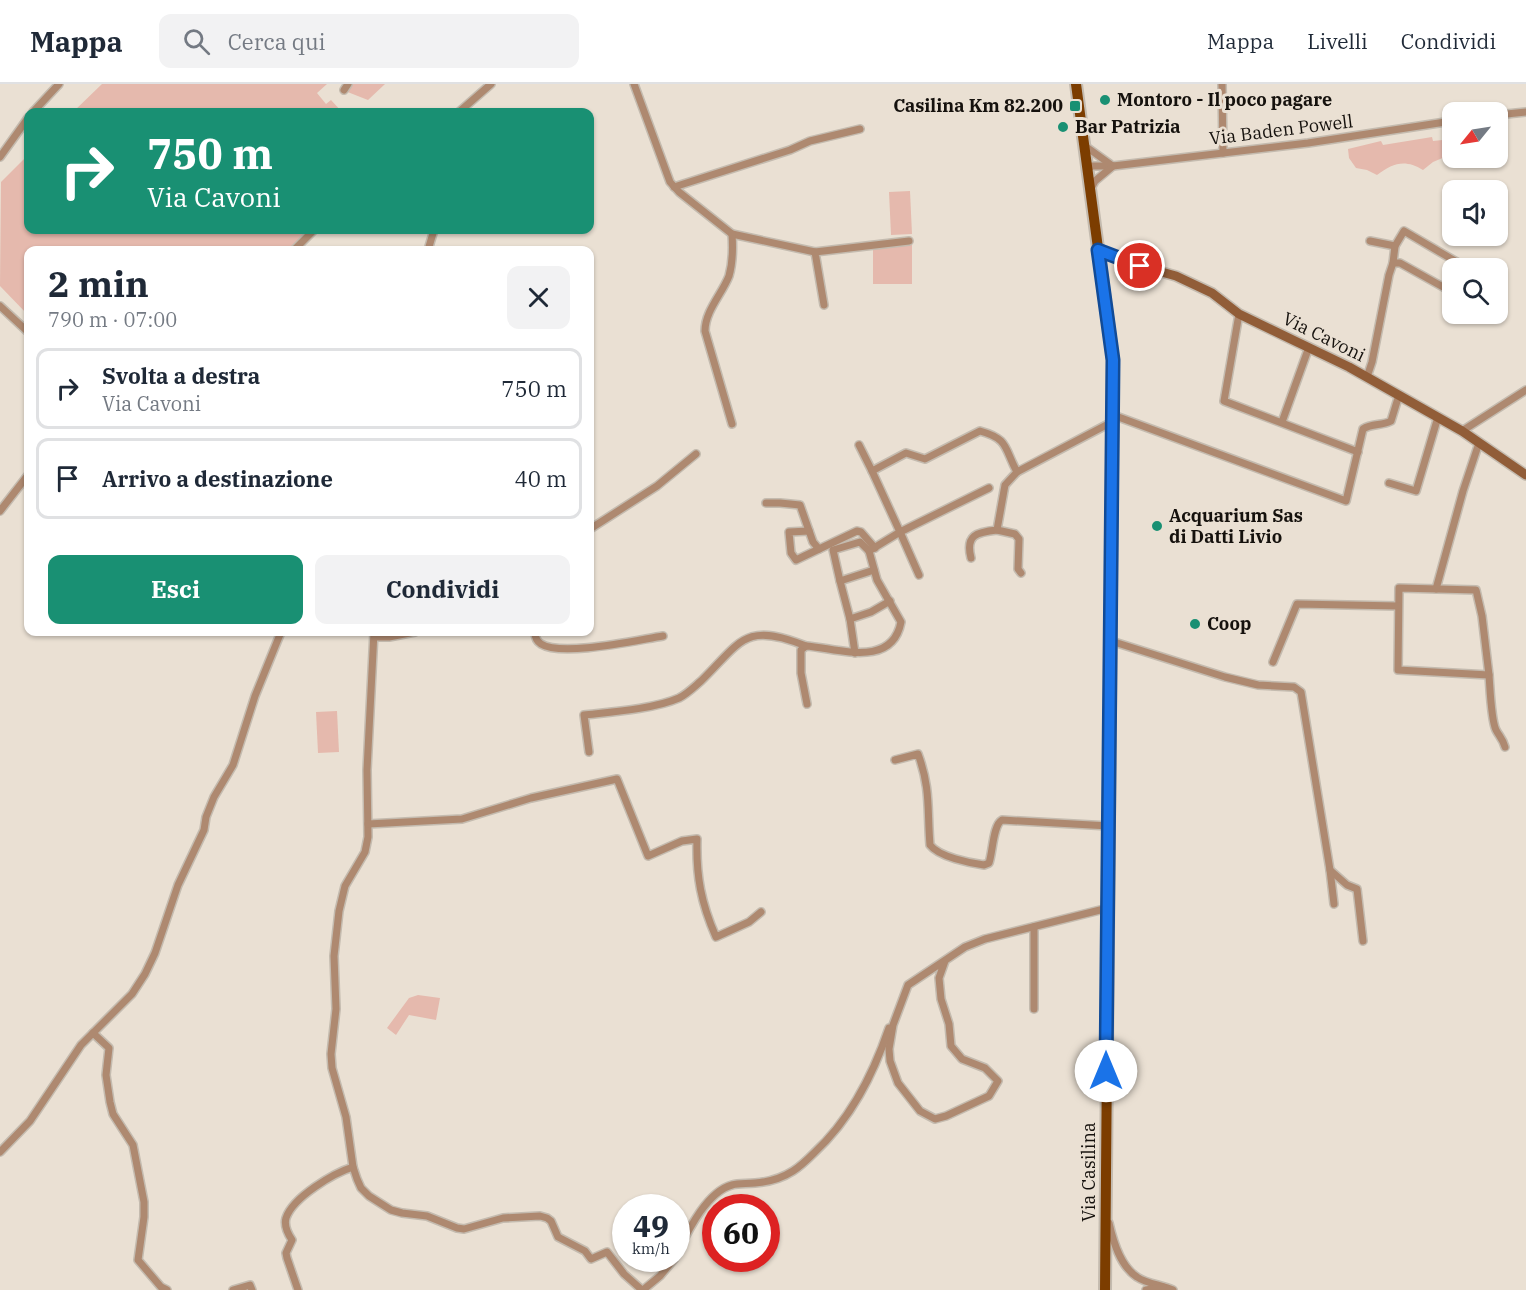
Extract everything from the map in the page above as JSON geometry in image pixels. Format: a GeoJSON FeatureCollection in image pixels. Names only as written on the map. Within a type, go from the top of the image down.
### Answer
{"type":"FeatureCollection","features":[{"type":"Feature","properties":{"kind":"main road","name":"Via Casilina"},"geometry":{"type":"LineString","coordinates":[[1076,84],[1113,360],[1105,1290]]}},
{"type":"Feature","properties":{"kind":"street"},"geometry":{"type":"LineString","coordinates":[[37,108],[58,84]]}},
{"type":"Feature","properties":{"kind":"street"},"geometry":{"type":"LineString","coordinates":[[464,108],[491,84]]}},
{"type":"Feature","properties":{"kind":"street"},"geometry":{"type":"LineString","coordinates":[[634,84],[670,182],[732,234],[815,252],[909,241]]}},
{"type":"Feature","properties":{"kind":"street"},"geometry":{"type":"LineString","coordinates":[[1222,84],[1223,153]]}},
{"type":"Feature","properties":{"kind":"street"},"geometry":{"type":"LineString","coordinates":[[1508,114],[1526,112]]}},
{"type":"Feature","properties":{"kind":"street","name":"Via Baden Powell"},"geometry":{"type":"LineString","coordinates":[[1087,170],[1308,143],[1442,123]]}},
{"type":"Feature","properties":{"kind":"street"},"geometry":{"type":"LineString","coordinates":[[0,157],[24,124]]}},
{"type":"Feature","properties":{"kind":"street"},"geometry":{"type":"LineString","coordinates":[[674,187],[790,150],[810,141],[860,129]]}},
{"type":"Feature","properties":{"kind":"street"},"geometry":{"type":"LineString","coordinates":[[1084,145],[1113,166],[1095,181],[1090,191]]}},
{"type":"Feature","properties":{"kind":"street"},"geometry":{"type":"LineString","coordinates":[[1367,377],[1395,246],[1404,231],[1450,258]]}},
{"type":"Feature","properties":{"kind":"street"},"geometry":{"type":"LineString","coordinates":[[298,246],[310,234]]}},
{"type":"Feature","properties":{"kind":"street"},"geometry":{"type":"LineString","coordinates":[[732,234],[733,252],[728,277],[706,321],[705,332],[732,424]]}},
{"type":"Feature","properties":{"kind":"street"},"geometry":{"type":"LineString","coordinates":[[1370,241],[1395,246]]}},
{"type":"Feature","properties":{"kind":"street","name":"Via Cavoni"},"geometry":{"type":"LineString","coordinates":[[1098,250],[1140,266],[1176,276],[1212,293],[1239,314],[1367,377],[1438,417],[1526,475]]}},
{"type":"Feature","properties":{"kind":"street"},"geometry":{"type":"LineString","coordinates":[[815,252],[824,305]]}},
{"type":"Feature","properties":{"kind":"street"},"geometry":{"type":"LineString","coordinates":[[1393,263],[1401,263],[1442,286]]}},
{"type":"Feature","properties":{"kind":"street"},"geometry":{"type":"LineString","coordinates":[[0,306],[24,328]]}},
{"type":"Feature","properties":{"kind":"street"},"geometry":{"type":"LineString","coordinates":[[1239,314],[1224,401],[1358,452]]}},
{"type":"Feature","properties":{"kind":"street"},"geometry":{"type":"LineString","coordinates":[[1282,422],[1309,347]]}},
{"type":"Feature","properties":{"kind":"street"},"geometry":{"type":"LineString","coordinates":[[1462,431],[1526,390]]}},
{"type":"Feature","properties":{"kind":"street"},"geometry":{"type":"LineString","coordinates":[[998,530],[1005,485],[1017,472],[1113,419],[1346,501],[1363,429],[1368,426],[1384,425],[1391,421],[1399,396]]}},
{"type":"Feature","properties":{"kind":"street"},"geometry":{"type":"LineString","coordinates":[[1389,483],[1416,491],[1438,417]]}},
{"type":"Feature","properties":{"kind":"street"},"geometry":{"type":"LineString","coordinates":[[872,471],[906,453],[925,459],[980,431],[993,435],[1003,442],[1017,472]]}},
{"type":"Feature","properties":{"kind":"street"},"geometry":{"type":"LineString","coordinates":[[1436,589],[1479,443]]}},
{"type":"Feature","properties":{"kind":"street"},"geometry":{"type":"LineString","coordinates":[[860,445],[919,575]]}},
{"type":"Feature","properties":{"kind":"street"},"geometry":{"type":"LineString","coordinates":[[594,526],[657,486],[696,454]]}},
{"type":"Feature","properties":{"kind":"street"},"geometry":{"type":"LineString","coordinates":[[0,511],[24,480]]}},
{"type":"Feature","properties":{"kind":"street"},"geometry":{"type":"LineString","coordinates":[[872,549],[900,532],[989,488]]}},
{"type":"Feature","properties":{"kind":"street"},"geometry":{"type":"LineString","coordinates":[[766,503],[800,505],[813,542],[819,549]]}},
{"type":"Feature","properties":{"kind":"street"},"geometry":{"type":"LineString","coordinates":[[971,558],[969,540],[981,533],[998,530],[1015,534],[1019,539],[1018,568],[1021,573]]}},
{"type":"Feature","properties":{"kind":"street"},"geometry":{"type":"LineString","coordinates":[[589,752],[584,715],[621,711],[680,698],[691,690],[737,643],[747,637],[773,636],[806,646],[855,653],[877,649],[892,641],[899,632],[901,622],[877,580],[872,549],[861,532],[857,531],[796,560],[791,553],[789,532],[809,531]]}},
{"type":"Feature","properties":{"kind":"street"},"geometry":{"type":"LineString","coordinates":[[855,653],[850,619],[833,550],[860,542],[872,549]]}},
{"type":"Feature","properties":{"kind":"street"},"geometry":{"type":"LineString","coordinates":[[840,581],[874,570]]}},
{"type":"Feature","properties":{"kind":"street"},"geometry":{"type":"LineString","coordinates":[[1489,675],[1398,670],[1399,588],[1476,590],[1482,616],[1489,675],[1494,723],[1496,732],[1503,740],[1505,747]]}},
{"type":"Feature","properties":{"kind":"street"},"geometry":{"type":"LineString","coordinates":[[850,619],[871,612],[890,601]]}},
{"type":"Feature","properties":{"kind":"street"},"geometry":{"type":"LineString","coordinates":[[1273,662],[1297,604],[1398,606]]}},
{"type":"Feature","properties":{"kind":"street"},"geometry":{"type":"LineString","coordinates":[[0,1152],[30,1121],[81,1045],[132,994],[145,974],[155,953],[170,906],[204,830],[206,817],[214,797],[233,765],[255,696],[278,636]]}},
{"type":"Feature","properties":{"kind":"street"},"geometry":{"type":"LineString","coordinates":[[374,636],[367,770],[368,824],[365,852],[358,866],[349,876],[342,897],[334,956],[336,1009],[331,1062],[346,1118],[353,1167],[361,1188],[391,1210],[427,1216],[464,1229],[503,1218],[540,1216],[547,1218],[551,1221],[558,1238],[585,1251],[591,1260],[607,1252],[624,1274],[643,1290],[663,1272]]}},
{"type":"Feature","properties":{"kind":"street"},"geometry":{"type":"LineString","coordinates":[[536,636],[537,641],[542,645],[560,649],[663,636]]}},
{"type":"Feature","properties":{"kind":"street"},"geometry":{"type":"LineString","coordinates":[[1111,640],[1224,677],[1258,685],[1294,687],[1301,692],[1334,904]]}},
{"type":"Feature","properties":{"kind":"street"},"geometry":{"type":"LineString","coordinates":[[806,646],[801,650],[801,674],[807,704]]}},
{"type":"Feature","properties":{"kind":"street"},"geometry":{"type":"LineString","coordinates":[[895,760],[918,754],[928,791],[930,845],[933,850],[951,857],[984,865],[989,863],[996,826],[1002,820],[1109,825]]}},
{"type":"Feature","properties":{"kind":"street"},"geometry":{"type":"LineString","coordinates":[[368,824],[462,819],[531,798],[617,779],[648,855],[682,842],[697,839],[698,885],[716,937],[749,922],[761,912]]}},
{"type":"Feature","properties":{"kind":"street"},"geometry":{"type":"LineString","coordinates":[[1330,870],[1347,885],[1357,889],[1364,941]]}},
{"type":"Feature","properties":{"kind":"street"},"geometry":{"type":"LineString","coordinates":[[945,961],[939,978],[941,999],[949,1024],[951,1047],[962,1059],[985,1068],[998,1080],[989,1096],[961,1110],[935,1119],[920,1111],[898,1083],[890,1061],[889,1049],[895,1020],[908,985],[965,947],[985,939],[1108,908]]}},
{"type":"Feature","properties":{"kind":"street"},"geometry":{"type":"LineString","coordinates":[[1034,927],[1034,1009]]}},
{"type":"Feature","properties":{"kind":"street"},"geometry":{"type":"LineString","coordinates":[[690,1227],[723,1189],[733,1184],[756,1183],[783,1176],[796,1169],[830,1138],[850,1113],[882,1048],[890,1025],[895,1020]]}},
{"type":"Feature","properties":{"kind":"street"},"geometry":{"type":"LineString","coordinates":[[93,1033],[109,1048],[106,1075],[113,1114],[134,1145],[144,1202],[138,1260],[161,1287],[167,1290]]}},
{"type":"Feature","properties":{"kind":"street"},"geometry":{"type":"LineString","coordinates":[[298,1290],[286,1253],[292,1240],[287,1229],[286,1217],[301,1199],[321,1183],[332,1175],[353,1167]]}},
{"type":"Feature","properties":{"kind":"street"},"geometry":{"type":"LineString","coordinates":[[1106,1209],[1117,1249],[1132,1273],[1143,1280],[1169,1288]]}},
{"type":"Feature","properties":{"kind":"street"},"geometry":{"type":"LineString","coordinates":[[233,1290],[249,1285],[252,1290]]}},
{"type":"Feature","properties":{"kind":"street"},"geometry":{"type":"LineString","coordinates":[[1146,1290],[1169,1288]]}},
{"type":"Feature","properties":{"kind":"shaded area"},"geometry":{"type":"Polygon","coordinates":[[[102,84],[327,84],[317,93],[326,104],[331,100],[338,108],[77,108],[102,84]]]}},
{"type":"Feature","properties":{"kind":"shaded area"},"geometry":{"type":"Polygon","coordinates":[[[350,84],[385,84],[368,100],[345,91],[350,84]]]}},
{"type":"Feature","properties":{"kind":"shaded area"},"geometry":{"type":"Polygon","coordinates":[[[1432,137],[1433,141],[1442,140],[1442,158],[1423,170],[1410,164],[1399,164],[1377,175],[1356,168],[1349,158],[1348,149],[1381,141],[1383,145],[1432,137]]]}},
{"type":"Feature","properties":{"kind":"shaded area"},"geometry":{"type":"Polygon","coordinates":[[[24,159],[24,234],[306,234],[292,246],[24,246],[24,311],[0,286],[1,182],[24,159]]]}},
{"type":"Feature","properties":{"kind":"shaded area"},"geometry":{"type":"Polygon","coordinates":[[[910,191],[912,234],[891,235],[889,192],[910,191]]]}},
{"type":"Feature","properties":{"kind":"shaded area"},"geometry":{"type":"Polygon","coordinates":[[[873,245],[912,245],[912,284],[873,284],[873,245]]]}},
{"type":"Feature","properties":{"kind":"shaded area"},"geometry":{"type":"Polygon","coordinates":[[[337,711],[339,752],[318,753],[316,712],[337,711]]]}},
{"type":"Feature","properties":{"kind":"shaded area"},"geometry":{"type":"Polygon","coordinates":[[[418,995],[440,998],[436,1020],[409,1015],[396,1035],[387,1028],[409,998],[418,995]]]}},
{"type":"Feature","properties":{"kind":"place","name":"Montoro - Il poco pagare"},"geometry":{"type":"Point","coordinates":[1105,100]}},
{"type":"Feature","properties":{"kind":"place","name":"Casilina Km 82.200"},"geometry":{"type":"Point","coordinates":[1075,106]}},
{"type":"Feature","properties":{"kind":"place","name":"Bar Patrizia"},"geometry":{"type":"Point","coordinates":[1063,127]}},
{"type":"Feature","properties":{"kind":"place","name":"Acquarium Sas di Datti Livio"},"geometry":{"type":"Point","coordinates":[1157,526]}},
{"type":"Feature","properties":{"kind":"place","name":"Coop"},"geometry":{"type":"Point","coordinates":[1195,624]}},
{"type":"Feature","properties":{"kind":"route"},"geometry":{"type":"LineString","coordinates":[[1106,1071],[1113,360],[1098,250],[1140,266]]}}]}
